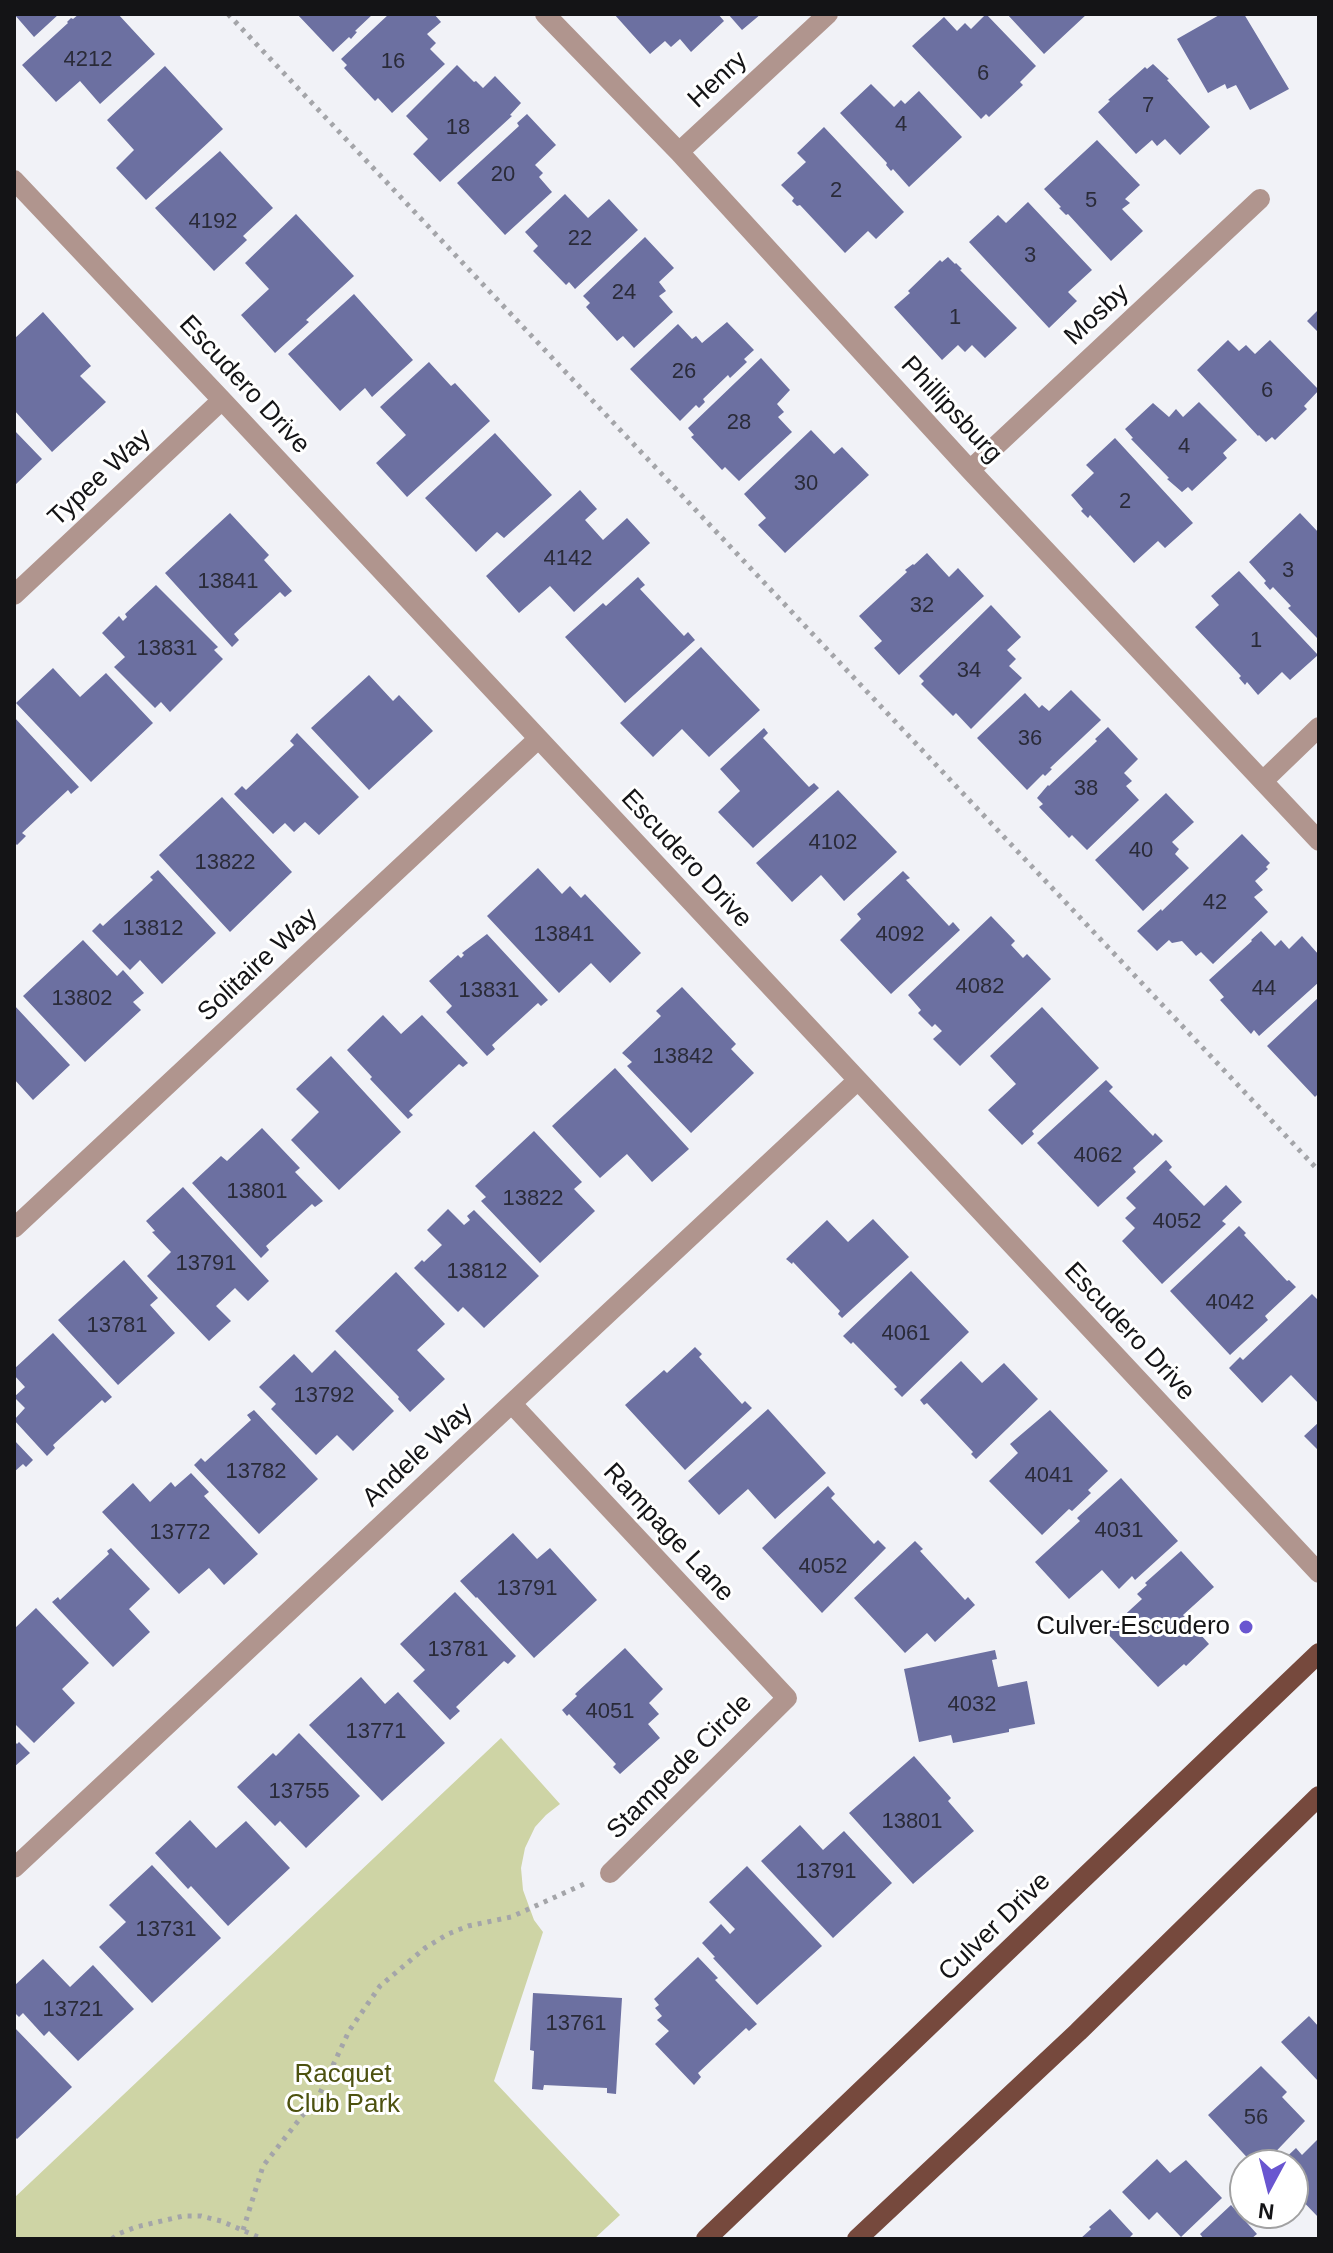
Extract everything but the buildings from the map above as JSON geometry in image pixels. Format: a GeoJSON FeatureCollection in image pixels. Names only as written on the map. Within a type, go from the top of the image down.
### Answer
{"type":"FeatureCollection","features":[{"type":"Feature","properties":{"kind":"main road","name":"Culver Drive"},"geometry":{"type":"LineString","coordinates":[[706,2239],[1319,1653]]}},
{"type":"Feature","properties":{"kind":"main road"},"geometry":{"type":"LineString","coordinates":[[857,2239],[1078,2032],[1319,1796]]}},
{"type":"Feature","properties":{"kind":"street","name":"Phillipsburg"},"geometry":{"type":"LineString","coordinates":[[545,14],[679,152],[970,470],[1319,841]]}},
{"type":"Feature","properties":{"kind":"street","name":"Henry"},"geometry":{"type":"LineString","coordinates":[[679,152],[828,14]]}},
{"type":"Feature","properties":{"kind":"street","name":"Escudero Drive"},"geometry":{"type":"LineString","coordinates":[[14,180],[1319,1573]]}},
{"type":"Feature","properties":{"kind":"street","name":"Mosby"},"geometry":{"type":"LineString","coordinates":[[970,470],[1260,199]]}},
{"type":"Feature","properties":{"kind":"street","name":"Typee Way"},"geometry":{"type":"LineString","coordinates":[[14,595],[222,400]]}},
{"type":"Feature","properties":{"kind":"street"},"geometry":{"type":"LineString","coordinates":[[1263,781],[1319,727]]}},
{"type":"Feature","properties":{"kind":"street","name":"Solitaire Way"},"geometry":{"type":"LineString","coordinates":[[14,1228],[538,739]]}},
{"type":"Feature","properties":{"kind":"street","name":"Andele Way"},"geometry":{"type":"LineString","coordinates":[[14,1868],[858,1080]]}},
{"type":"Feature","properties":{"kind":"street","name":"Rampage Lane"},"geometry":{"type":"LineString","coordinates":[[512,1404],[787,1698]]}},
{"type":"Feature","properties":{"kind":"street","name":"Stampede Circle"},"geometry":{"type":"LineString","coordinates":[[610,1873],[787,1698]]}},
{"type":"Feature","properties":{"kind":"path"},"geometry":{"type":"LineString","coordinates":[[228,14],[1319,1171]]}},
{"type":"Feature","properties":{"kind":"path"},"geometry":{"type":"LineString","coordinates":[[243,2230],[263,2166],[320,2093],[349,2031],[380,1986],[425,1948],[448,1934],[468,1926],[511,1917],[610,1873]]}},
{"type":"Feature","properties":{"kind":"path"},"geometry":{"type":"LineString","coordinates":[[112,2239],[136,2227],[183,2216],[201,2216],[263,2239]]}},
{"type":"Feature","properties":{"kind":"green space","name":"Racquet Club Park"},"geometry":{"type":"Polygon","coordinates":[[[501,1738],[560,1804],[535,1827],[525,1848],[521,1868],[523,1890],[534,1920],[543,1932],[494,2081],[620,2215],[594,2239],[14,2239],[14,2198],[501,1738]]]}},
{"type":"Feature","properties":{"kind":"place","name":"Culver-Escudero"},"geometry":{"type":"Point","coordinates":[1246,1627]}}]}
